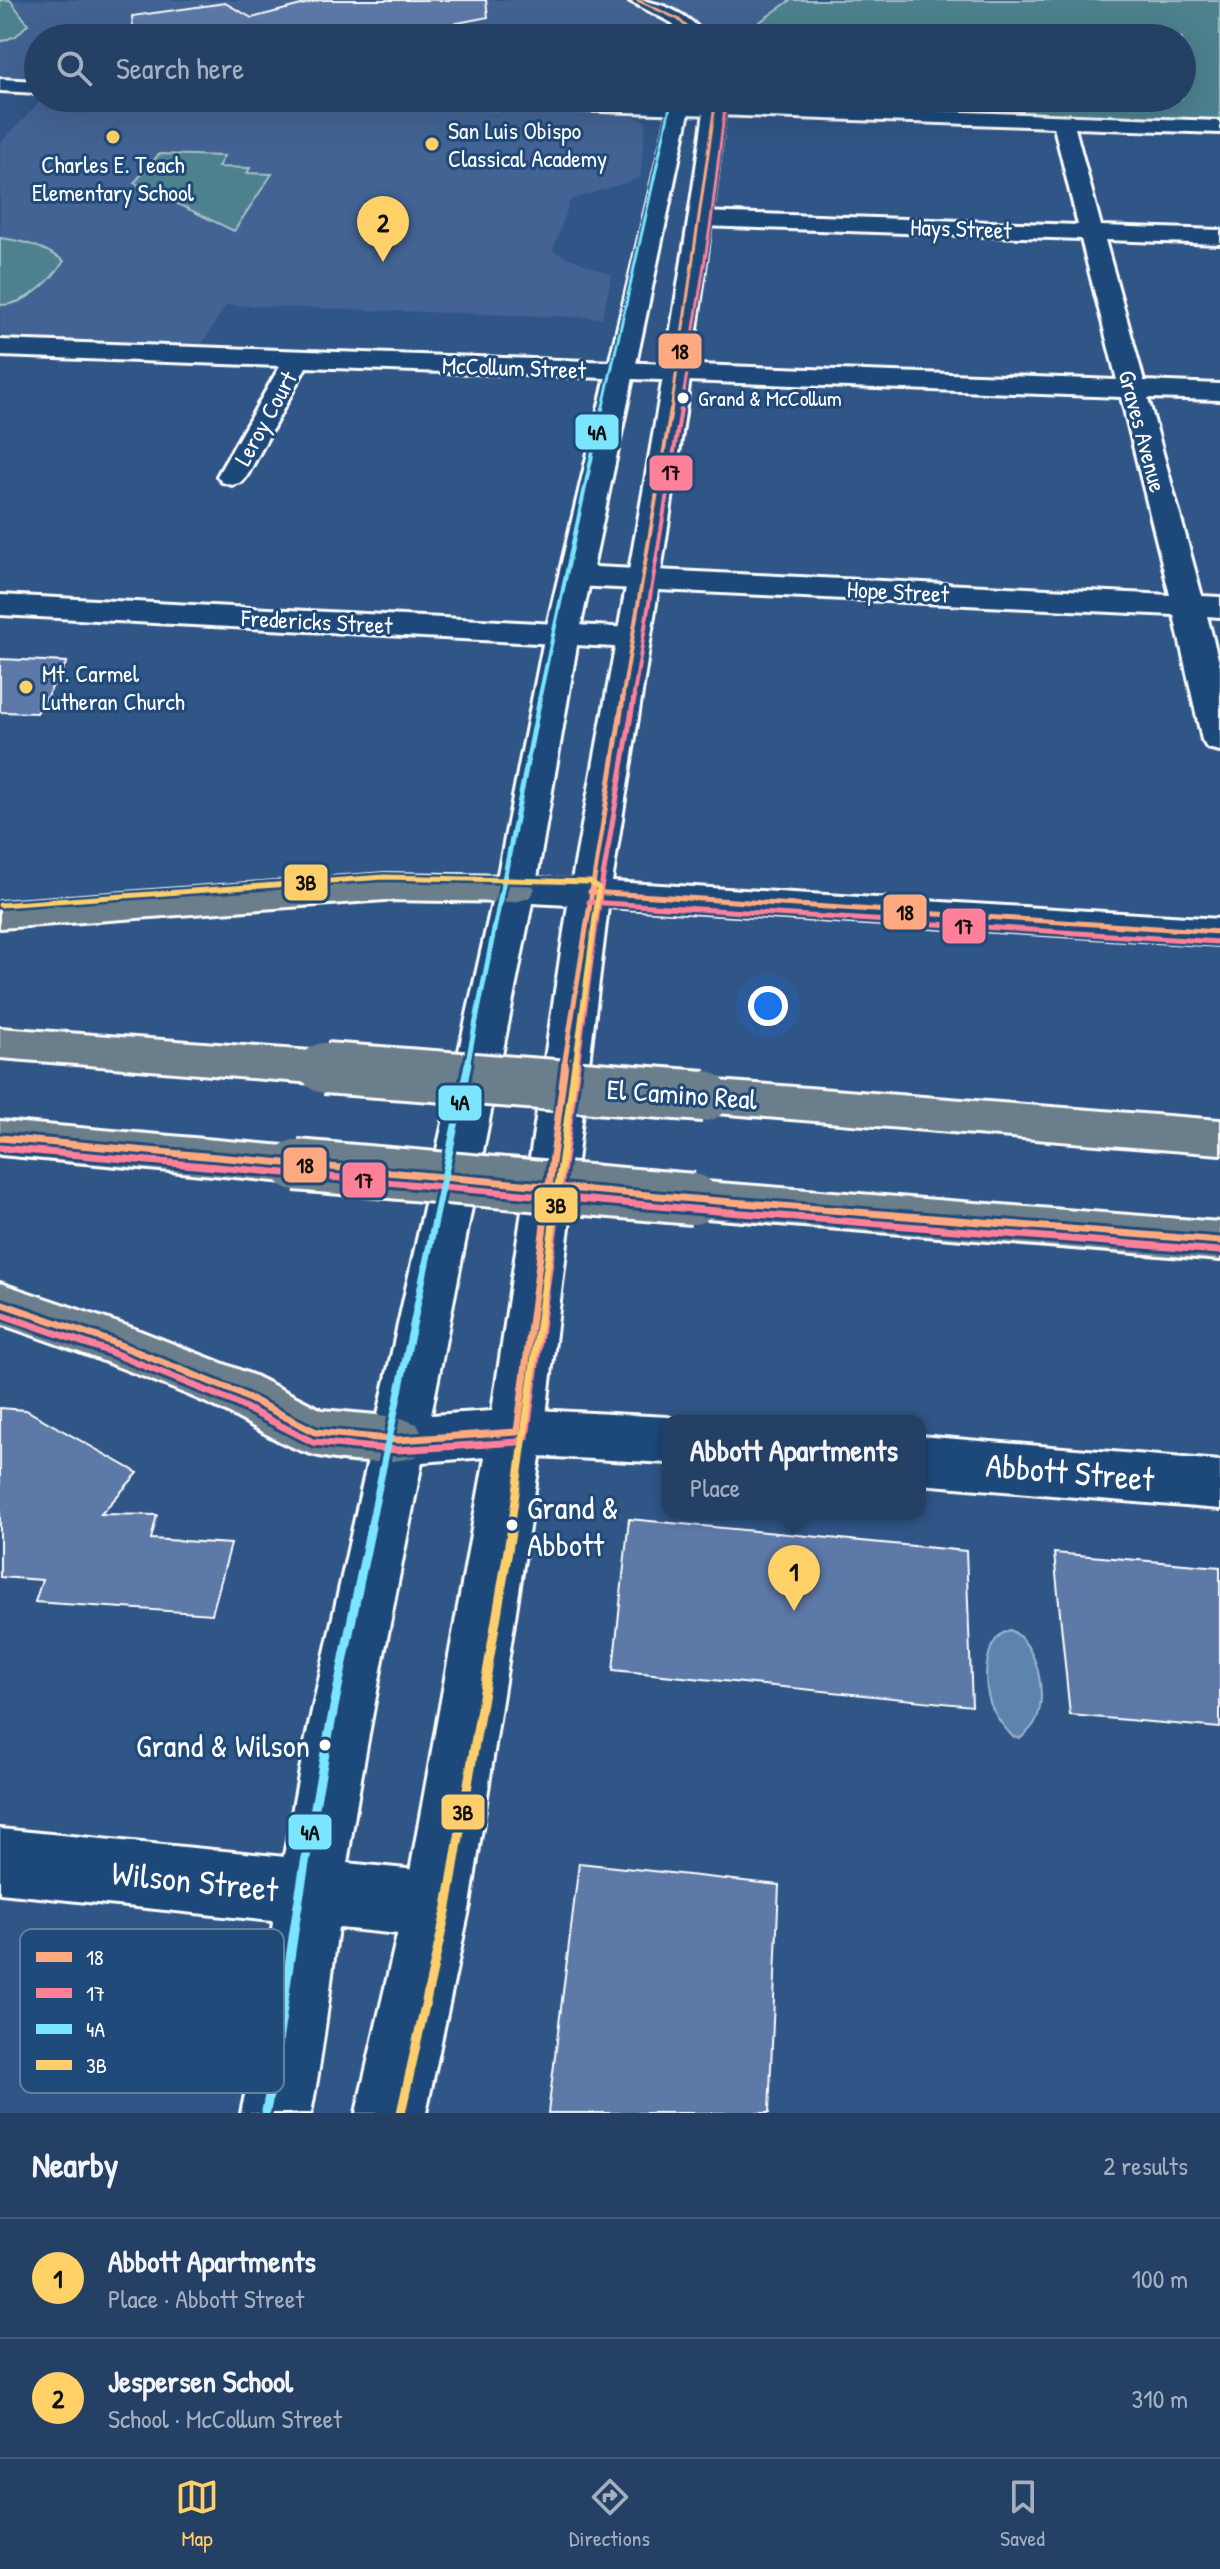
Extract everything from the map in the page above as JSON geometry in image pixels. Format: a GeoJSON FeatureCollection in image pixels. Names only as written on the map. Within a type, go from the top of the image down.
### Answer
{"type":"FeatureCollection","features":[{"type":"Feature","properties":{"kind":"highway"},"geometry":{"type":"LineString","coordinates":[[0,915],[385,887],[515,889]]}},
{"type":"Feature","properties":{"kind":"highway","name":"El Camino Real"},"geometry":{"type":"LineString","coordinates":[[0,1043],[1220,1137]]}},
{"type":"Feature","properties":{"kind":"highway"},"geometry":{"type":"LineString","coordinates":[[0,1138],[693,1199],[1220,1241]]}},
{"type":"Feature","properties":{"kind":"highway"},"geometry":{"type":"LineString","coordinates":[[0,1303],[112,1342],[236,1392],[316,1432],[398,1440]]}},
{"type":"Feature","properties":{"kind":"street"},"geometry":{"type":"LineString","coordinates":[[637,0],[684,24]]}},
{"type":"Feature","properties":{"kind":"street"},"geometry":{"type":"LineString","coordinates":[[0,85],[24,86]]}},
{"type":"Feature","properties":{"kind":"street"},"geometry":{"type":"LineString","coordinates":[[284,2074],[310,1893],[337,1738],[515,889],[562,634],[678,112]]}},
{"type":"Feature","properties":{"kind":"street"},"geometry":{"type":"LineString","coordinates":[[391,2113],[437,1905],[517,1432],[590,892],[644,579],[701,219],[714,112]]}},
{"type":"Feature","properties":{"kind":"street"},"geometry":{"type":"LineString","coordinates":[[745,112],[1220,127]]}},
{"type":"Feature","properties":{"kind":"street","name":"Graves Avenue"},"geometry":{"type":"LineString","coordinates":[[1063,122],[1130,388],[1205,606],[1220,740]]}},
{"type":"Feature","properties":{"kind":"street","name":"Hays Street"},"geometry":{"type":"LineString","coordinates":[[701,219],[1220,237]]}},
{"type":"Feature","properties":{"kind":"street","name":"McCollum Street"},"geometry":{"type":"LineString","coordinates":[[0,348],[1220,392]]}},
{"type":"Feature","properties":{"kind":"street","name":"Leroy Court"},"geometry":{"type":"LineString","coordinates":[[232,476],[297,360]]}},
{"type":"Feature","properties":{"kind":"street","name":"Hope Street"},"geometry":{"type":"LineString","coordinates":[[575,576],[1205,606]]}},
{"type":"Feature","properties":{"kind":"street","name":"Fredericks Street"},"geometry":{"type":"LineString","coordinates":[[0,605],[633,638]]}},
{"type":"Feature","properties":{"kind":"street"},"geometry":{"type":"LineString","coordinates":[[515,889],[1220,932]]}},
{"type":"Feature","properties":{"kind":"street"},"geometry":{"type":"LineString","coordinates":[[398,1440],[517,1432],[662,1440]]}},
{"type":"Feature","properties":{"kind":"street","name":"Abbott Street"},"geometry":{"type":"LineString","coordinates":[[926,1460],[1220,1485]]}},
{"type":"Feature","properties":{"kind":"street","name":"Wilson Street"},"geometry":{"type":"LineString","coordinates":[[0,1861],[437,1905]]}},
{"type":"Feature","properties":{"kind":"street"},"geometry":{"type":"LineString","coordinates":[[276,2113],[280,2093]]}},
{"type":"Feature","properties":{"kind":"shaded area"},"geometry":{"type":"Polygon","coordinates":[[[0,0],[1220,0],[1220,123],[876,112],[1196,112],[1196,24],[24,24],[24,77],[0,76],[0,0]]]}},
{"type":"Feature","properties":{"kind":"shaded area"},"geometry":{"type":"Polygon","coordinates":[[[30,112],[625,112],[646,122],[640,178],[570,200],[553,251],[612,275],[602,318],[226,305],[200,347],[0,338],[0,143],[30,112]]]}},
{"type":"Feature","properties":{"kind":"shaded area"},"geometry":{"type":"Polygon","coordinates":[[[1010,1630],[1019,1636],[1034,1658],[1041,1686],[1039,1713],[1033,1726],[1021,1738],[1013,1737],[999,1720],[987,1690],[986,1670],[991,1649],[1002,1634],[1010,1630]]]}},
{"type":"Feature","properties":{"kind":"green space"},"geometry":{"type":"Polygon","coordinates":[[[0,0],[10,0],[28,24],[24,24],[16,36],[0,42],[0,0]]]}},
{"type":"Feature","properties":{"kind":"green space"},"geometry":{"type":"Polygon","coordinates":[[[791,0],[1220,0],[1220,120],[950,112],[1196,112],[1196,24],[758,23],[791,0]]]}},
{"type":"Feature","properties":{"kind":"green space"},"geometry":{"type":"Polygon","coordinates":[[[159,154],[224,156],[218,167],[250,168],[247,173],[272,174],[234,231],[134,183],[159,154]]]}},
{"type":"Feature","properties":{"kind":"green space"},"geometry":{"type":"Polygon","coordinates":[[[0,238],[34,245],[64,261],[28,297],[0,305],[0,238]]]}},
{"type":"Feature","properties":{"kind":"building"},"geometry":{"type":"Polygon","coordinates":[[[320,0],[486,0],[488,17],[453,24],[133,24],[132,16],[225,3],[252,18],[320,0]]]}},
{"type":"Feature","properties":{"kind":"building","name":"Mt. Carmel Lutheran Church"},"geometry":{"type":"Polygon","coordinates":[[[0,659],[67,662],[37,713],[0,712],[0,659]]]}},
{"type":"Feature","properties":{"kind":"building"},"geometry":{"type":"Polygon","coordinates":[[[0,1408],[26,1410],[138,1473],[101,1514],[157,1515],[151,1539],[231,1544],[212,1614],[35,1602],[42,1580],[0,1577],[0,1408]]]}},
{"type":"Feature","properties":{"kind":"building"},"geometry":{"type":"Polygon","coordinates":[[[629,1519],[966,1551],[972,1706],[613,1670],[629,1519]]]}},
{"type":"Feature","properties":{"kind":"building"},"geometry":{"type":"Polygon","coordinates":[[[1054,1553],[1220,1567],[1220,1728],[1070,1715],[1054,1553]]]}},
{"type":"Feature","properties":{"kind":"building"},"geometry":{"type":"Polygon","coordinates":[[[579,1863],[779,1885],[769,2113],[548,2113],[579,1863]]]}},
{"type":"Feature","properties":{"kind":"transit line","name":"18"},"geometry":{"type":"LineString","coordinates":[[637,0],[684,24]]}},
{"type":"Feature","properties":{"kind":"transit line","name":"4A"},"geometry":{"type":"LineString","coordinates":[[284,2015],[300,1891],[327,1736],[505,887],[552,632],[669,112]]}},
{"type":"Feature","properties":{"kind":"transit line","name":"18"},"geometry":{"type":"LineString","coordinates":[[0,1303],[112,1342],[236,1392],[316,1432],[398,1440],[517,1432],[580,956],[673,395],[714,112]]}},
{"type":"Feature","properties":{"kind":"transit line","name":"17"},"geometry":{"type":"LineString","coordinates":[[0,1314],[108,1351],[232,1401],[313,1442],[398,1450],[518,1442],[526,1437],[600,894],[654,581],[711,221],[724,112]]}},
{"type":"Feature","properties":{"kind":"transit line","name":"3B"},"geometry":{"type":"LineString","coordinates":[[0,905],[384,877],[590,882],[599,888],[516,1501],[447,1907],[401,2113]]}},
{"type":"Feature","properties":{"kind":"transit line","name":"18"},"geometry":{"type":"LineString","coordinates":[[590,892],[1220,932]]}},
{"type":"Feature","properties":{"kind":"transit line","name":"17"},"geometry":{"type":"LineString","coordinates":[[589,902],[1219,942]]}},
{"type":"Feature","properties":{"kind":"transit line","name":"18"},"geometry":{"type":"LineString","coordinates":[[0,1138],[693,1199],[1220,1241]]}},
{"type":"Feature","properties":{"kind":"transit line","name":"17"},"geometry":{"type":"LineString","coordinates":[[0,1148],[692,1209],[1219,1251]]}},
{"type":"Feature","properties":{"kind":"transit line","name":"4A"},"geometry":{"type":"LineString","coordinates":[[266,2111],[270,2093]]}},
{"type":"Feature","properties":{"kind":"place","name":"Charles E. Teach Elementary School"},"geometry":{"type":"Point","coordinates":[113,137]}},
{"type":"Feature","properties":{"kind":"place","name":"San Luis Obispo Classical Academy"},"geometry":{"type":"Point","coordinates":[432,144]}},
{"type":"Feature","properties":{"kind":"place","name":"Jespersen School"},"geometry":{"type":"Point","coordinates":[383,262]}},
{"type":"Feature","properties":{"kind":"place","name":"Grand & McCollum"},"geometry":{"type":"Point","coordinates":[683,398]}},
{"type":"Feature","properties":{"kind":"place","name":"Mt. Carmel Lutheran Church"},"geometry":{"type":"Point","coordinates":[26,687]}},
{"type":"Feature","properties":{"kind":"place","name":"Grand & Abbott"},"geometry":{"type":"Point","coordinates":[512,1525]}},
{"type":"Feature","properties":{"kind":"place","name":"Abbott Apartments"},"geometry":{"type":"Point","coordinates":[794,1611]}},
{"type":"Feature","properties":{"kind":"place","name":"Grand & Wilson"},"geometry":{"type":"Point","coordinates":[325,1745]}}]}
